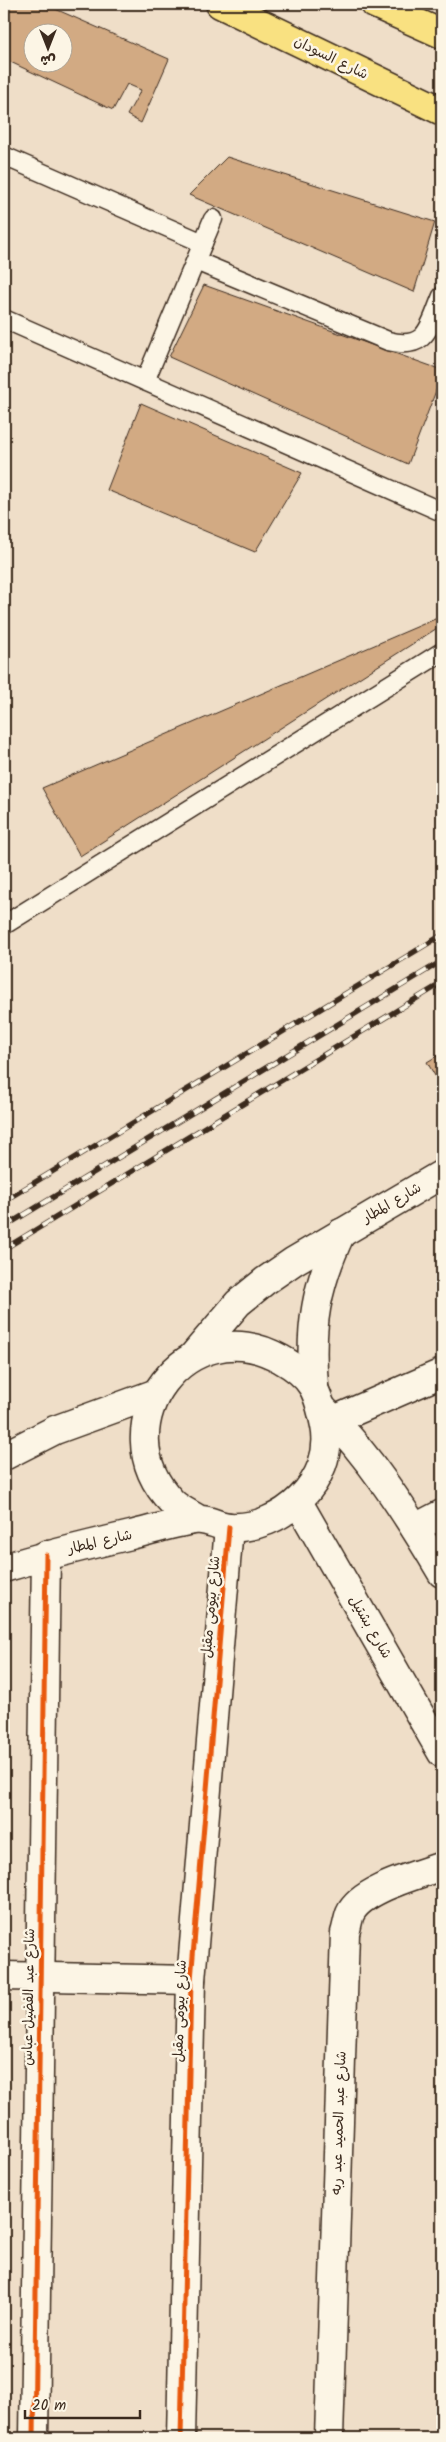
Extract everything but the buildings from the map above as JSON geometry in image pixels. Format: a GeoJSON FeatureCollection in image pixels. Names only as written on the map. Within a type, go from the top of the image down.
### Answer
{"type":"FeatureCollection","features":[{"type":"Feature","properties":{"kind":"main road","name":"شارع السودان"},"geometry":{"type":"LineString","coordinates":[[220,4],[442,112]]}},
{"type":"Feature","properties":{"kind":"main road"},"geometry":{"type":"LineString","coordinates":[[375,4],[442,34]]}},
{"type":"Feature","properties":{"kind":"street","name":"شارع المطار"},"geometry":{"type":"LineString","coordinates":[[193,1356],[238,1303],[265,1280],[442,1174]]}},
{"type":"Feature","properties":{"kind":"street"},"geometry":{"type":"LineString","coordinates":[[341,1233],[318,1291],[312,1322],[311,1354],[323,1404],[326,1433],[324,1458],[314,1482],[298,1502],[278,1517],[254,1525],[229,1527],[198,1519],[173,1503],[155,1479],[145,1451],[145,1422],[154,1394],[171,1371],[193,1356],[218,1347],[245,1346],[270,1353],[293,1366],[323,1404],[356,1444],[415,1528],[442,1573]]}},
{"type":"Feature","properties":{"kind":"street"},"geometry":{"type":"LineString","coordinates":[[323,1404],[442,1374]]}},
{"type":"Feature","properties":{"kind":"street"},"geometry":{"type":"LineString","coordinates":[[4,1456],[55,1430],[154,1394]]}},
{"type":"Feature","properties":{"kind":"street","name":"شارع بشتيل"},"geometry":{"type":"LineString","coordinates":[[298,1502],[442,1753]]}},
{"type":"Feature","properties":{"kind":"street"},"geometry":{"type":"LineString","coordinates":[[415,1528],[442,1514]]}},
{"type":"Feature","properties":{"kind":"street","name":"شارع المطار"},"geometry":{"type":"LineString","coordinates":[[4,1568],[198,1519]]}},
{"type":"Feature","properties":{"kind":"street","name":"شارع بيومى مقبل"},"geometry":{"type":"LineString","coordinates":[[181,2438],[191,1980],[229,1527]]}},
{"type":"Feature","properties":{"kind":"street","name":"شارع عبد الفضيل عباس"},"geometry":{"type":"LineString","coordinates":[[34,2438],[46,1556]]}},
{"type":"Feature","properties":{"kind":"street","name":"شارع عبد الحميد عبد ربه"},"geometry":{"type":"LineString","coordinates":[[329,2438],[345,1933],[350,1913],[361,1900],[376,1891],[442,1866]]}},
{"type":"Feature","properties":{"kind":"street"},"geometry":{"type":"LineString","coordinates":[[4,1976],[191,1980]]}},
{"type":"Feature","properties":{"kind":"lane"},"geometry":{"type":"LineString","coordinates":[[4,156],[203,243]]}},
{"type":"Feature","properties":{"kind":"lane"},"geometry":{"type":"LineString","coordinates":[[145,381],[213,219]]}},
{"type":"Feature","properties":{"kind":"lane"},"geometry":{"type":"LineString","coordinates":[[196,261],[388,341],[404,345],[415,342],[426,334],[442,296]]}},
{"type":"Feature","properties":{"kind":"lane"},"geometry":{"type":"LineString","coordinates":[[4,319],[442,512]]}},
{"type":"Feature","properties":{"kind":"lane"},"geometry":{"type":"LineString","coordinates":[[4,925],[442,652]]}},
{"type":"Feature","properties":{"kind":"railway"},"geometry":{"type":"LineString","coordinates":[[4,1201],[442,935]]}},
{"type":"Feature","properties":{"kind":"railway"},"geometry":{"type":"LineString","coordinates":[[4,1227],[442,961]]}},
{"type":"Feature","properties":{"kind":"railway"},"geometry":{"type":"LineString","coordinates":[[4,1249],[442,983]]}},
{"type":"Feature","properties":{"kind":"cycle path"},"geometry":{"type":"LineString","coordinates":[[181,2438],[191,1980],[229,1527]]}},
{"type":"Feature","properties":{"kind":"cycle path"},"geometry":{"type":"LineString","coordinates":[[34,2438],[46,1555]]}}]}
